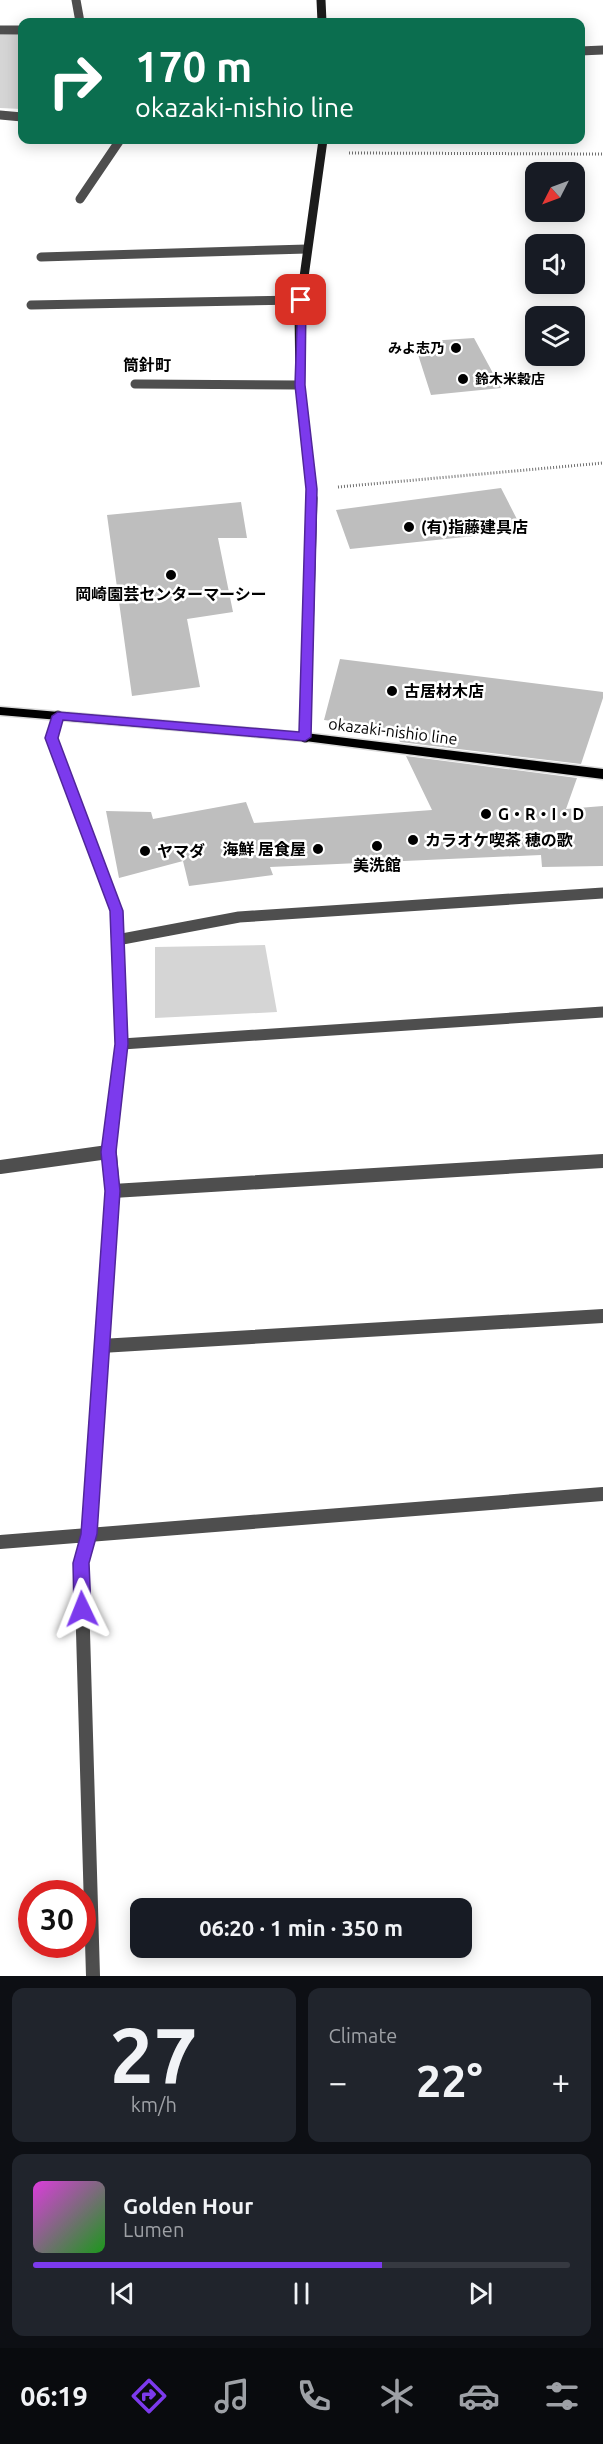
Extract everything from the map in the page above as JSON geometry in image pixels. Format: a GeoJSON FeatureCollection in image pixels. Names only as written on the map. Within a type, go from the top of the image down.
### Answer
{"type":"FeatureCollection","features":[{"type":"Feature","properties":{"kind":"main road","name":"okazaki-nishio line"},"geometry":{"type":"LineString","coordinates":[[0,711],[305,737],[603,774]]}},
{"type":"Feature","properties":{"kind":"street"},"geometry":{"type":"LineString","coordinates":[[76,0],[79,18]]}},
{"type":"Feature","properties":{"kind":"street"},"geometry":{"type":"LineString","coordinates":[[321,0],[322,18]]}},
{"type":"Feature","properties":{"kind":"street"},"geometry":{"type":"LineString","coordinates":[[0,30],[18,30]]}},
{"type":"Feature","properties":{"kind":"street"},"geometry":{"type":"LineString","coordinates":[[585,51],[603,50]]}},
{"type":"Feature","properties":{"kind":"street"},"geometry":{"type":"LineString","coordinates":[[0,115],[18,117]]}},
{"type":"Feature","properties":{"kind":"street"},"geometry":{"type":"LineString","coordinates":[[80,198],[117,144]]}},
{"type":"Feature","properties":{"kind":"street"},"geometry":{"type":"LineString","coordinates":[[305,737],[312,489],[300,385],[301,300],[322,144]]}},
{"type":"Feature","properties":{"kind":"street"},"geometry":{"type":"LineString","coordinates":[[41,257],[308,249]]}},
{"type":"Feature","properties":{"kind":"street"},"geometry":{"type":"LineString","coordinates":[[31,305],[301,300]]}},
{"type":"Feature","properties":{"kind":"street"},"geometry":{"type":"LineString","coordinates":[[135,384],[300,385]]}},
{"type":"Feature","properties":{"kind":"street"},"geometry":{"type":"LineString","coordinates":[[58,716],[52,738],[116,911],[122,1044],[108,1152],[112,1191],[89,1534],[81,1563],[93,1976]]}},
{"type":"Feature","properties":{"kind":"street"},"geometry":{"type":"LineString","coordinates":[[117,940],[239,917],[603,893]]}},
{"type":"Feature","properties":{"kind":"street"},"geometry":{"type":"LineString","coordinates":[[122,1044],[603,1012]]}},
{"type":"Feature","properties":{"kind":"street"},"geometry":{"type":"LineString","coordinates":[[0,1167],[108,1152]]}},
{"type":"Feature","properties":{"kind":"street"},"geometry":{"type":"LineString","coordinates":[[112,1191],[603,1161]]}},
{"type":"Feature","properties":{"kind":"street"},"geometry":{"type":"LineString","coordinates":[[101,1346],[603,1316]]}},
{"type":"Feature","properties":{"kind":"street"},"geometry":{"type":"LineString","coordinates":[[0,1542],[603,1494]]}},
{"type":"Feature","properties":{"kind":"path"},"geometry":{"type":"LineString","coordinates":[[320,153],[603,154]]}},
{"type":"Feature","properties":{"kind":"path"},"geometry":{"type":"LineString","coordinates":[[312,489],[603,463]]}},
{"type":"Feature","properties":{"kind":"shaded area"},"geometry":{"type":"Polygon","coordinates":[[[18,34],[18,109],[0,108],[0,35],[18,34]]]}},
{"type":"Feature","properties":{"kind":"shaded area"},"geometry":{"type":"Polygon","coordinates":[[[265,945],[277,1012],[155,1018],[155,947],[265,945]]]}},
{"type":"Feature","properties":{"kind":"building"},"geometry":{"type":"Polygon","coordinates":[[[474,338],[501,388],[431,395],[414,342],[474,338]]]}},
{"type":"Feature","properties":{"kind":"building"},"geometry":{"type":"Polygon","coordinates":[[[501,488],[523,531],[350,549],[336,510],[501,488]]]}},
{"type":"Feature","properties":{"kind":"building","name":"岡崎園芸センターマーシー"},"geometry":{"type":"Polygon","coordinates":[[[241,502],[247,538],[218,538],[233,612],[187,619],[200,687],[132,696],[107,515],[241,502]]]}},
{"type":"Feature","properties":{"kind":"building"},"geometry":{"type":"Polygon","coordinates":[[[340,659],[603,692],[603,698],[581,764],[400,742],[394,729],[324,720],[340,659]]]}},
{"type":"Feature","properties":{"kind":"building"},"geometry":{"type":"Polygon","coordinates":[[[406,756],[577,778],[566,809],[603,806],[603,866],[542,867],[541,855],[270,867],[273,875],[189,886],[183,861],[119,878],[106,811],[151,812],[153,819],[246,802],[254,823],[432,810],[406,756]]]}},
{"type":"Feature","properties":{"kind":"place","name":"みよ志乃"},"geometry":{"type":"Point","coordinates":[456,348]}},
{"type":"Feature","properties":{"kind":"place","name":"鈴木米穀店"},"geometry":{"type":"Point","coordinates":[463,379]}},
{"type":"Feature","properties":{"kind":"place","name":"(有)指藤建具店"},"geometry":{"type":"Point","coordinates":[409,527]}},
{"type":"Feature","properties":{"kind":"place","name":"岡崎園芸センターマーシー"},"geometry":{"type":"Point","coordinates":[171,575]}},
{"type":"Feature","properties":{"kind":"place","name":"古居材木店"},"geometry":{"type":"Point","coordinates":[392,691]}},
{"type":"Feature","properties":{"kind":"place","name":"G・R・I・D"},"geometry":{"type":"Point","coordinates":[486,814]}},
{"type":"Feature","properties":{"kind":"place","name":"カラオケ喫茶 穂の歌"},"geometry":{"type":"Point","coordinates":[413,840]}},
{"type":"Feature","properties":{"kind":"place","name":"美洗館"},"geometry":{"type":"Point","coordinates":[377,846]}},
{"type":"Feature","properties":{"kind":"place","name":"海鮮 居食屋"},"geometry":{"type":"Point","coordinates":[318,849]}},
{"type":"Feature","properties":{"kind":"place","name":"ヤマダ"},"geometry":{"type":"Point","coordinates":[145,851]}},
{"type":"Feature","properties":{"kind":"district","name":"筒針町"},"geometry":{"type":"Point","coordinates":[147,365]}},
{"type":"Feature","properties":{"kind":"route"},"geometry":{"type":"LineString","coordinates":[[82,1609],[81,1563],[89,1534],[112,1191],[108,1152],[122,1044],[116,911],[52,738],[58,716],[305,737],[312,489],[300,385],[299,313],[301,300]]}}]}
